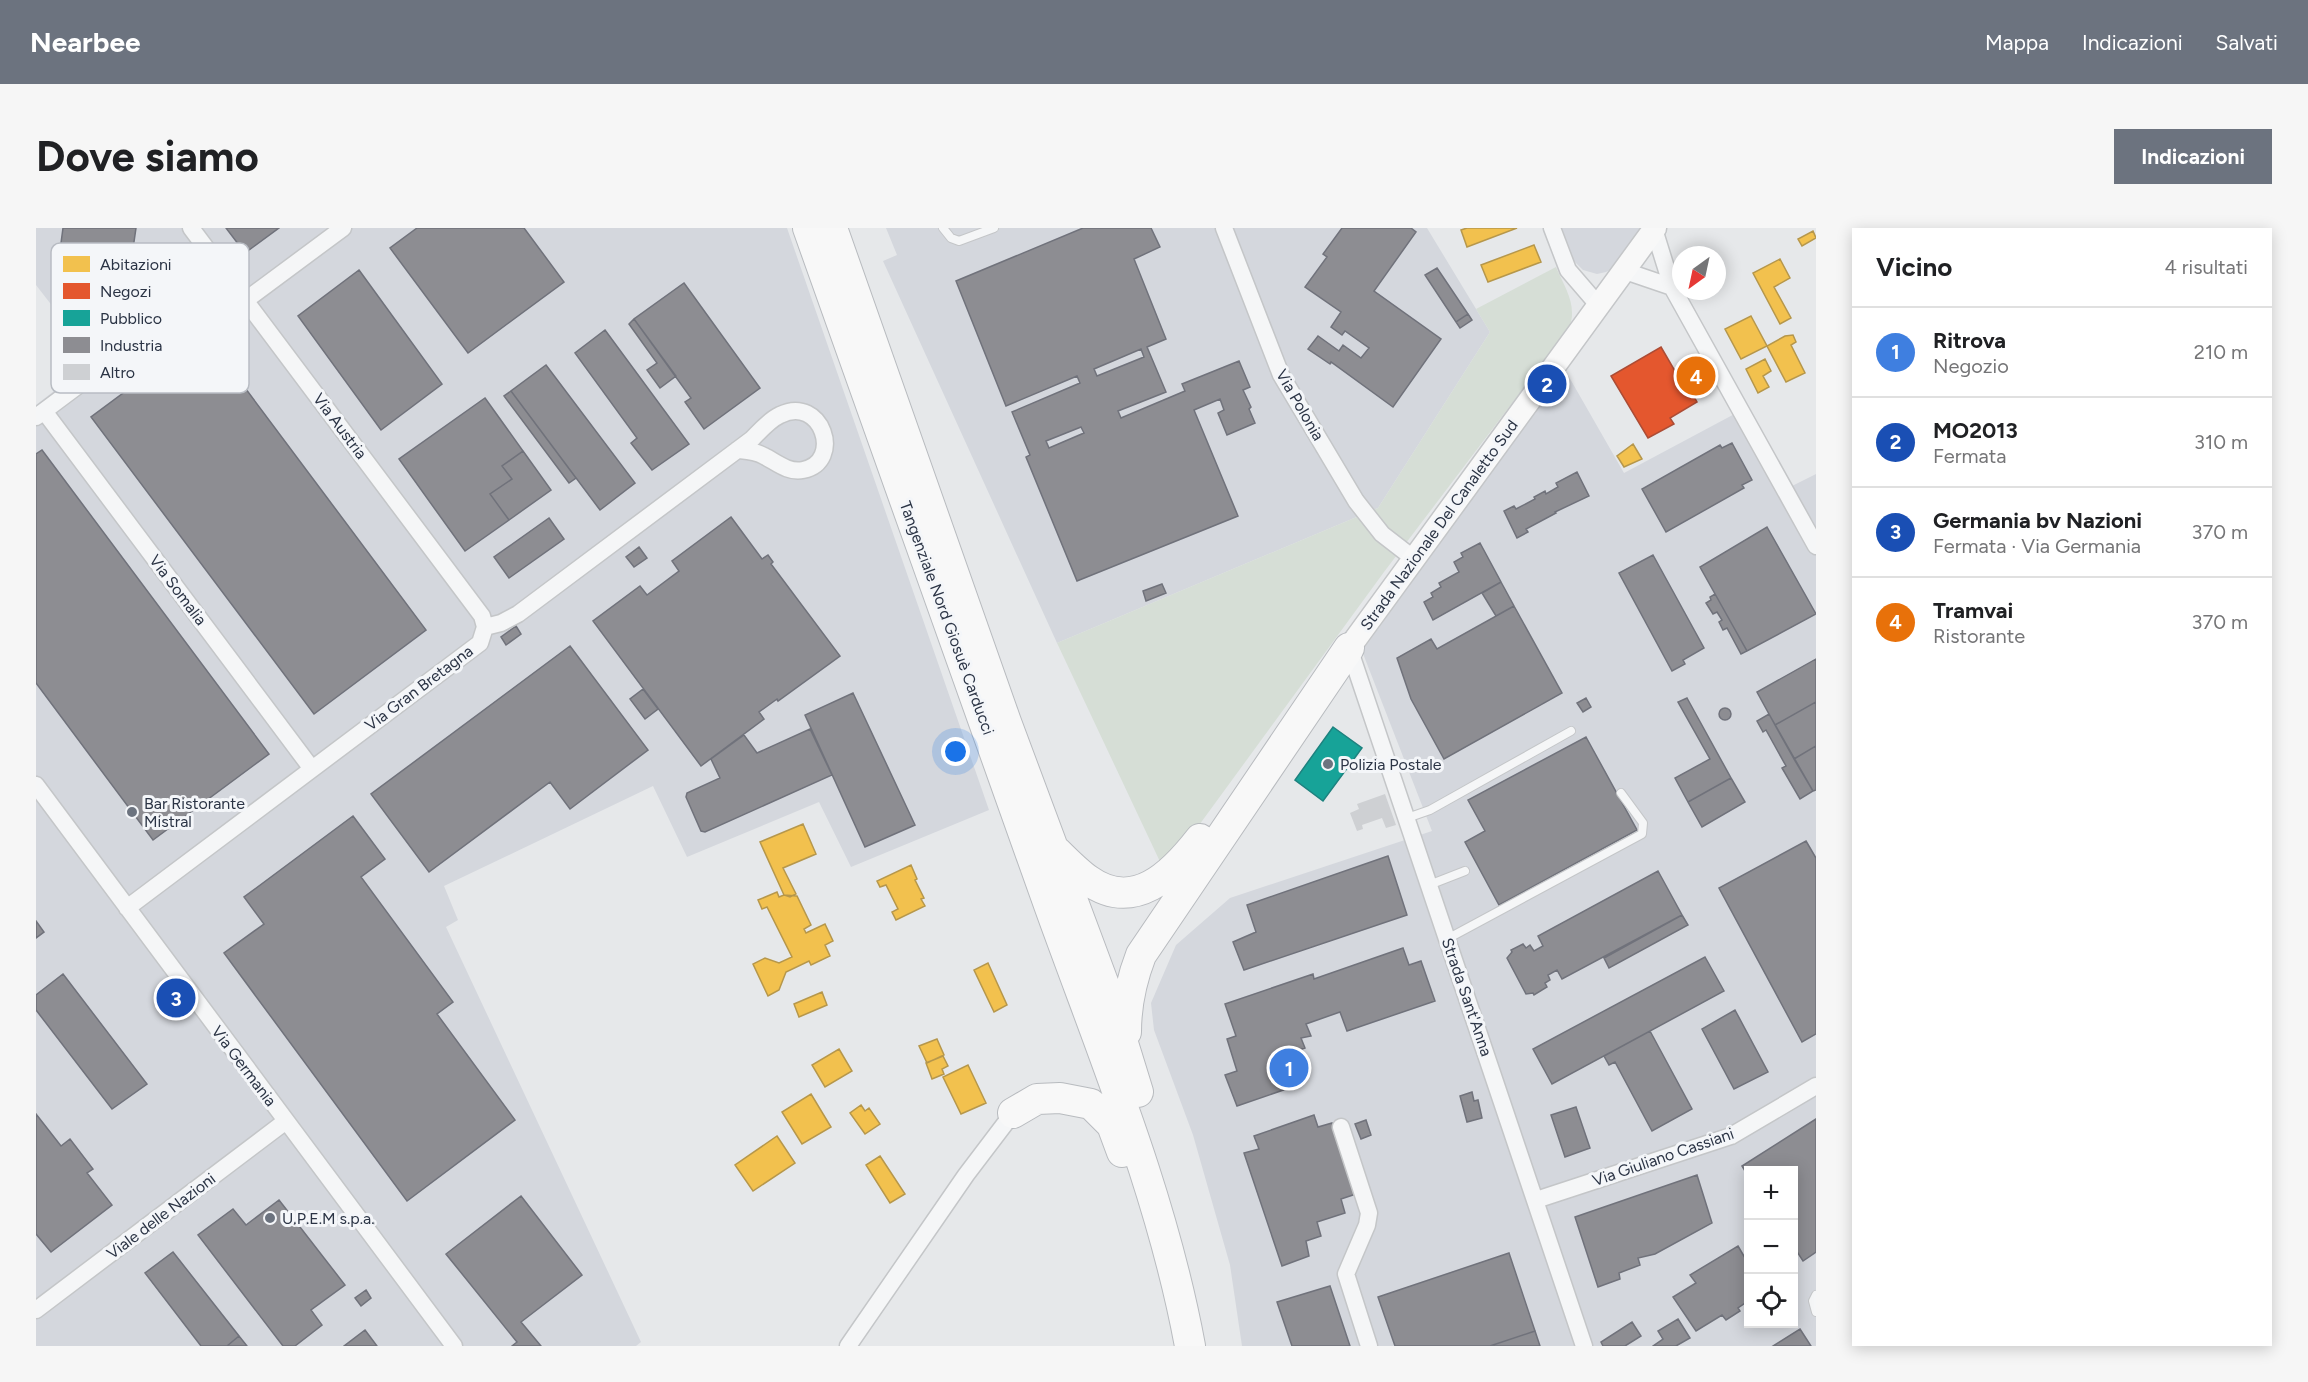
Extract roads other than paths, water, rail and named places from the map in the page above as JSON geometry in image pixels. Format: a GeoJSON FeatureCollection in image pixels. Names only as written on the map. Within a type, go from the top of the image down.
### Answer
{"type":"FeatureCollection","features":[{"type":"Feature","properties":{"kind":"highway","name":"Tangenziale Nord Giosuè Carducci"},"geometry":{"type":"LineString","coordinates":[[808,228],[1098,1005]]}},
{"type":"Feature","properties":{"kind":"highway","name":"Tangenziale Nord Giosuè Carducci"},"geometry":{"type":"LineString","coordinates":[[832,228],[1051,846],[1098,1005]]}},
{"type":"Feature","properties":{"kind":"highway"},"geometry":{"type":"LineString","coordinates":[[1125,1054],[1126,1005],[1131,981],[1141,956],[1349,648]]}},
{"type":"Feature","properties":{"kind":"highway"},"geometry":{"type":"LineString","coordinates":[[1051,846],[1089,881],[1105,890],[1124,893],[1142,890],[1162,879],[1183,860],[1349,648]]}},
{"type":"Feature","properties":{"kind":"highway"},"geometry":{"type":"LineString","coordinates":[[1098,1005],[1125,1054],[1165,1171],[1209,1346]]}},
{"type":"Feature","properties":{"kind":"highway"},"geometry":{"type":"LineString","coordinates":[[1098,1005],[1166,1243],[1181,1299],[1190,1346]]}},
{"type":"Feature","properties":{"kind":"highway"},"geometry":{"type":"LineString","coordinates":[[1013,1113],[1037,1099],[1060,1098],[1091,1104],[1112,1125],[1147,1227],[1166,1243]]}},
{"type":"Feature","properties":{"kind":"main road","name":"Strada Nazionale Del Canaletto Sud"},"geometry":{"type":"LineString","coordinates":[[1349,648],[1625,271],[1654,228]]}},
{"type":"Feature","properties":{"kind":"street","name":"Via Austria"},"geometry":{"type":"LineString","coordinates":[[191,228],[202,243]]}},
{"type":"Feature","properties":{"kind":"street"},"geometry":{"type":"LineString","coordinates":[[249,298],[343,228]]}},
{"type":"Feature","properties":{"kind":"street","name":"Via Polonia"},"geometry":{"type":"LineString","coordinates":[[1224,228],[1281,375],[1356,501],[1383,534],[1413,558]]}},
{"type":"Feature","properties":{"kind":"street"},"geometry":{"type":"LineString","coordinates":[[1551,228],[1568,270],[1599,306]]}},
{"type":"Feature","properties":{"kind":"street"},"geometry":{"type":"LineString","coordinates":[[1654,228],[1672,288]]}},
{"type":"Feature","properties":{"kind":"street"},"geometry":{"type":"LineString","coordinates":[[1625,271],[1672,288]]}},
{"type":"Feature","properties":{"kind":"street"},"geometry":{"type":"LineString","coordinates":[[1679,300],[1816,546]]}},
{"type":"Feature","properties":{"kind":"street","name":"Via Austria"},"geometry":{"type":"LineString","coordinates":[[249,304],[482,616],[485,627]]}},
{"type":"Feature","properties":{"kind":"street"},"geometry":{"type":"LineString","coordinates":[[40,414],[68,393]]}},
{"type":"Feature","properties":{"kind":"street","name":"Via Gran Bretagna"},"geometry":{"type":"LineString","coordinates":[[127,908],[480,643],[485,627],[501,623],[518,614],[737,450],[779,415],[791,411],[806,413],[817,420],[825,438],[825,449],[821,457],[814,465],[803,470],[782,466],[751,451],[737,450]]}},
{"type":"Feature","properties":{"kind":"street","name":"Via Somalia"},"geometry":{"type":"LineString","coordinates":[[40,414],[312,769]]}},
{"type":"Feature","properties":{"kind":"street","name":"Strada Sant'Anna"},"geometry":{"type":"LineString","coordinates":[[1349,648],[1584,1346]]}},
{"type":"Feature","properties":{"kind":"street","name":"Via Germania"},"geometry":{"type":"LineString","coordinates":[[36,785],[454,1346]]}},
{"type":"Feature","properties":{"kind":"street","name":"Via Giuliano Cassiani"},"geometry":{"type":"LineString","coordinates":[[1536,1200],[1731,1136],[1816,1086]]}},
{"type":"Feature","properties":{"kind":"street"},"geometry":{"type":"LineString","coordinates":[[848,1346],[966,1175],[1013,1113]]}},
{"type":"Feature","properties":{"kind":"street","name":"Viale delle Nazioni"},"geometry":{"type":"LineString","coordinates":[[36,1310],[286,1121]]}},
{"type":"Feature","properties":{"kind":"street"},"geometry":{"type":"LineString","coordinates":[[1341,1127],[1369,1214],[1367,1225],[1346,1274],[1370,1346]]}},
{"type":"Feature","properties":{"kind":"lane"},"geometry":{"type":"LineString","coordinates":[[839,228],[842,257]]}},
{"type":"Feature","properties":{"kind":"lane"},"geometry":{"type":"LineString","coordinates":[[943,228],[951,238],[958,241],[994,228]]}},
{"type":"Feature","properties":{"kind":"lane"},"geometry":{"type":"LineString","coordinates":[[1407,818],[1430,810],[1571,731]]}},
{"type":"Feature","properties":{"kind":"lane"},"geometry":{"type":"LineString","coordinates":[[1447,939],[1642,834],[1643,824],[1622,793]]}},
{"type":"Feature","properties":{"kind":"lane"},"geometry":{"type":"LineString","coordinates":[[1429,885],[1465,872]]}},
{"type":"Feature","properties":{"kind":"lane"},"geometry":{"type":"LineString","coordinates":[[1816,1295],[1812,1301],[1816,1312]]}},
{"type":"Feature","properties":{"kind":"place","name":"Tramvai"},"geometry":{"type":"Point","coordinates":[1696,376]}},
{"type":"Feature","properties":{"kind":"place","name":"MO2013"},"geometry":{"type":"Point","coordinates":[1547,384]}},
{"type":"Feature","properties":{"kind":"place","name":"Polizia Postale"},"geometry":{"type":"Point","coordinates":[1328,764]}},
{"type":"Feature","properties":{"kind":"place","name":"Bar Ristorante Mistral"},"geometry":{"type":"Point","coordinates":[132,812]}},
{"type":"Feature","properties":{"kind":"place","name":"Germania bv Nazioni"},"geometry":{"type":"Point","coordinates":[176,998]}},
{"type":"Feature","properties":{"kind":"place","name":"Ritrova"},"geometry":{"type":"Point","coordinates":[1289,1068]}},
{"type":"Feature","properties":{"kind":"place","name":"U.P.E.M s.p.a."},"geometry":{"type":"Point","coordinates":[270,1218]}}]}
